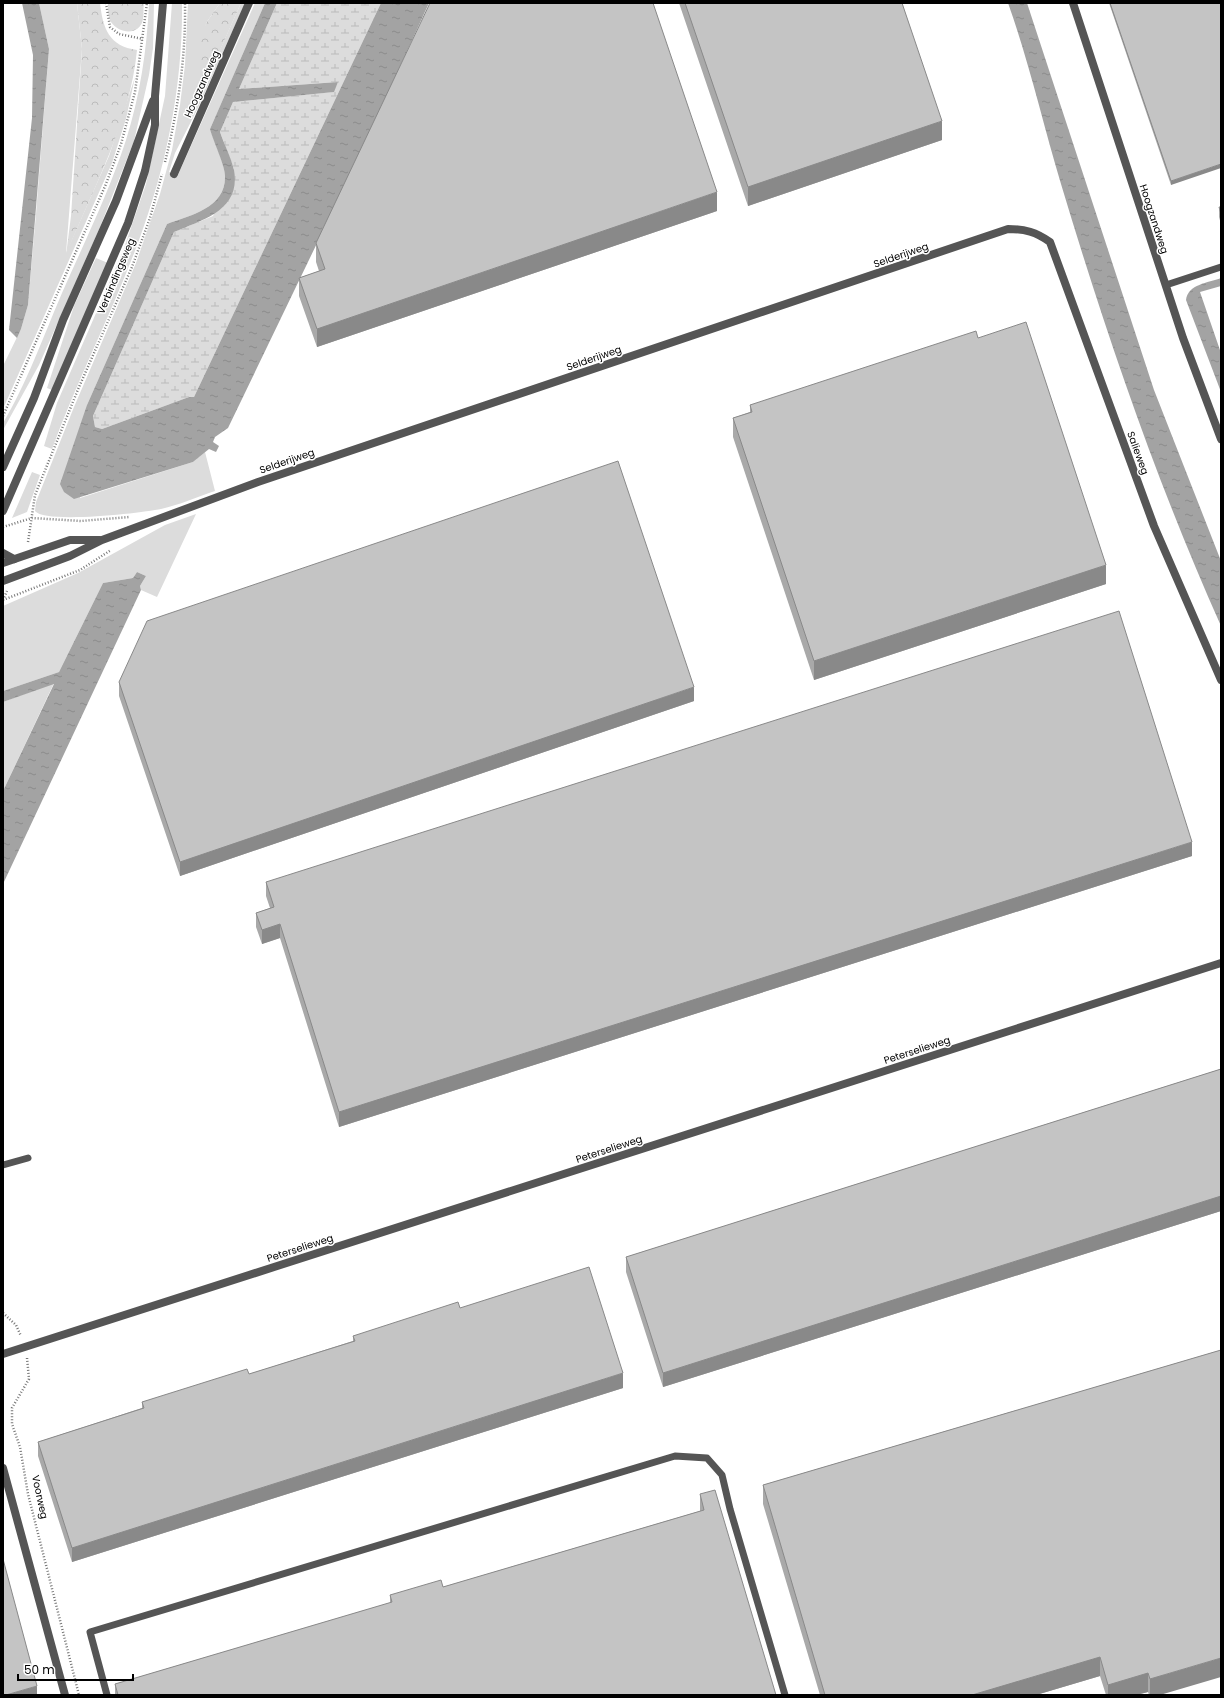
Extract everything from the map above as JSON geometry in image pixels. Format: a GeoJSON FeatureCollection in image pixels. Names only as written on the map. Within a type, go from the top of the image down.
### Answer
{"type":"FeatureCollection","features":[{"type":"Feature","properties":{"kind":"street","name":"Verbindingsweg"},"geometry":{"type":"LineString","coordinates":[[3,511],[128,223],[144,171],[155,125],[155,96],[163,3]]}},
{"type":"Feature","properties":{"kind":"street","name":"Hoogzandweg"},"geometry":{"type":"LineString","coordinates":[[174,174],[249,3]]}},
{"type":"Feature","properties":{"kind":"street","name":"Hoogzandweg"},"geometry":{"type":"LineString","coordinates":[[1073,3],[1183,338],[1220,434]]}},
{"type":"Feature","properties":{"kind":"street","name":"Verbindingsweg"},"geometry":{"type":"LineString","coordinates":[[3,467],[34,398],[63,320],[116,201],[155,96]]}},
{"type":"Feature","properties":{"kind":"street","name":"Selderijweg"},"geometry":{"type":"LineString","coordinates":[[3,581],[70,556],[102,540],[265,479],[1008,229],[1023,229],[1038,233]]}},
{"type":"Feature","properties":{"kind":"street","name":"Salieweg"},"geometry":{"type":"LineString","coordinates":[[1038,233],[1050,242],[1154,526],[1221,680]]}},
{"type":"Feature","properties":{"kind":"street","name":"Selderijweg"},"geometry":{"type":"LineString","coordinates":[[3,563],[70,540],[102,540]]}},
{"type":"Feature","properties":{"kind":"street"},"geometry":{"type":"LineString","coordinates":[[3,553],[14,559]]}},
{"type":"Feature","properties":{"kind":"street","name":"Peterselieweg"},"geometry":{"type":"LineString","coordinates":[[3,1354],[1221,963]]}},
{"type":"Feature","properties":{"kind":"street"},"geometry":{"type":"LineString","coordinates":[[3,1468],[65,1695]]}},
{"type":"Feature","properties":{"kind":"lane"},"geometry":{"type":"LineString","coordinates":[[1166,285],[1221,267]]}},
{"type":"Feature","properties":{"kind":"lane"},"geometry":{"type":"LineString","coordinates":[[3,1165],[28,1158]]}},
{"type":"Feature","properties":{"kind":"lane"},"geometry":{"type":"LineString","coordinates":[[107,1695],[90,1632],[675,1456],[707,1458],[722,1475],[730,1509],[785,1695]]}},
{"type":"Feature","properties":{"kind":"path"},"geometry":{"type":"LineString","coordinates":[[106,3],[110,27],[119,34],[143,39]]}},
{"type":"Feature","properties":{"kind":"path"},"geometry":{"type":"LineString","coordinates":[[3,416],[106,184],[119,151],[135,92],[143,39],[146,3]]}},
{"type":"Feature","properties":{"kind":"path"},"geometry":{"type":"LineString","coordinates":[[164,166],[178,97],[185,3]]}},
{"type":"Feature","properties":{"kind":"path","name":"Verbindingsweg"},"geometry":{"type":"LineString","coordinates":[[32,518],[35,496],[142,240],[163,173]]}},
{"type":"Feature","properties":{"kind":"path"},"geometry":{"type":"LineString","coordinates":[[3,527],[32,518],[81,521],[132,517]]}},
{"type":"Feature","properties":{"kind":"path","name":"Voorweg"},"geometry":{"type":"LineString","coordinates":[[3,1313],[10,1317],[16,1325],[25,1347],[29,1368],[29,1380],[12,1408],[12,1424],[20,1447],[28,1494],[79,1695]]}},
{"type":"Feature","properties":{"kind":"green space"},"geometry":{"type":"Polygon","coordinates":[[[39,3],[77,3],[82,49],[66,253],[109,156],[135,77],[126,119],[112,163],[3,409],[3,366],[21,329],[28,305],[49,49],[39,3]]]}},
{"type":"Feature","properties":{"kind":"green space"},"geometry":{"type":"Polygon","coordinates":[[[77,3],[100,3],[103,21],[109,35],[120,45],[137,50],[133,77],[119,129],[66,255],[71,216],[82,49],[77,3]]]}},
{"type":"Feature","properties":{"kind":"green space"},"geometry":{"type":"Polygon","coordinates":[[[108,3],[144,3],[141,25],[134,31],[124,31],[119,29],[110,20],[108,3]]]}},
{"type":"Feature","properties":{"kind":"green space"},"geometry":{"type":"Polygon","coordinates":[[[149,3],[154,3],[153,48],[149,75],[134,141],[100,227],[39,365],[3,430],[3,423],[34,360],[104,198],[126,140],[142,72],[147,38],[149,3]]]}},
{"type":"Feature","properties":{"kind":"green space"},"geometry":{"type":"Polygon","coordinates":[[[172,3],[182,3],[180,63],[171,123],[158,183],[129,266],[52,449],[44,446],[57,403],[123,251],[146,184],[165,96],[172,3]]]}},
{"type":"Feature","properties":{"kind":"green space"},"geometry":{"type":"Polygon","coordinates":[[[188,3],[220,3],[206,23],[201,92],[241,3],[245,3],[198,108],[175,153],[169,172],[178,175],[255,3],[265,3],[210,129],[225,171],[224,187],[220,196],[205,209],[167,224],[87,405],[80,498],[193,462],[205,452],[215,491],[151,511],[74,517],[43,515],[35,511],[36,502],[74,407],[136,263],[160,194],[172,150],[180,105],[185,65],[188,3]]]}},
{"type":"Feature","properties":{"kind":"green space"},"geometry":{"type":"Polygon","coordinates":[[[220,3],[241,3],[201,93],[201,41],[206,23],[220,3]]]}},
{"type":"Feature","properties":{"kind":"green space"},"geometry":{"type":"Polygon","coordinates":[[[277,3],[381,3],[194,397],[189,397],[102,429],[95,427],[93,416],[174,232],[213,216],[234,169],[220,132],[233,102],[333,92],[338,82],[239,89],[277,3]]]}},
{"type":"Feature","properties":{"kind":"green space"},"geometry":{"type":"Polygon","coordinates":[[[96,258],[108,263],[52,390],[47,388],[74,306],[96,258]]]}},
{"type":"Feature","properties":{"kind":"green space"},"geometry":{"type":"Polygon","coordinates":[[[32,472],[40,475],[27,512],[12,518],[32,472]]]}},
{"type":"Feature","properties":{"kind":"green space"},"geometry":{"type":"Polygon","coordinates":[[[196,514],[157,597],[141,590],[140,586],[146,576],[137,572],[133,578],[103,583],[59,672],[3,691],[3,606],[78,573],[165,525],[196,514]]]}},
{"type":"Feature","properties":{"kind":"green space"},"geometry":{"type":"Polygon","coordinates":[[[54,683],[3,791],[3,702],[54,683]]]}},
{"type":"Feature","properties":{"kind":"water"},"geometry":{"type":"Polygon","coordinates":[[[22,3],[39,3],[49,49],[28,305],[17,338],[9,330],[32,118],[33,55],[22,3]]]}},
{"type":"Feature","properties":{"kind":"water"},"geometry":{"type":"Polygon","coordinates":[[[265,3],[277,3],[239,89],[338,82],[334,92],[233,102],[220,132],[234,170],[235,184],[232,195],[226,204],[218,211],[174,232],[93,416],[95,427],[102,429],[189,397],[194,397],[381,3],[429,3],[360,154],[228,428],[215,437],[213,442],[219,446],[216,452],[209,449],[193,462],[74,499],[64,492],[60,484],[87,405],[167,224],[205,209],[220,196],[224,187],[224,171],[210,129],[265,3]]]}},
{"type":"Feature","properties":{"kind":"water"},"geometry":{"type":"Polygon","coordinates":[[[1008,3],[1027,3],[1154,390],[1221,561],[1221,626],[1175,518],[1134,408],[1078,240],[1016,25],[1008,3]]]}},
{"type":"Feature","properties":{"kind":"water"},"geometry":{"type":"Polygon","coordinates":[[[1221,278],[1221,286],[1200,292],[1221,353],[1221,392],[1186,300],[1190,291],[1195,287],[1221,278]]]}},
{"type":"Feature","properties":{"kind":"water"},"geometry":{"type":"Polygon","coordinates":[[[137,572],[146,576],[140,586],[141,590],[3,884],[3,791],[54,684],[3,702],[3,691],[59,672],[103,583],[133,578],[137,572]]]}},
{"type":"Feature","properties":{"kind":"building"},"geometry":{"type":"Polygon","coordinates":[[[430,3],[653,3],[717,192],[317,329],[299,278],[325,269],[316,243],[430,3]]]}},
{"type":"Feature","properties":{"kind":"building"},"geometry":{"type":"Polygon","coordinates":[[[685,3],[902,3],[942,121],[748,187],[685,3]]]}},
{"type":"Feature","properties":{"kind":"building"},"geometry":{"type":"Polygon","coordinates":[[[1110,3],[1221,3],[1221,164],[1171,181],[1110,3]]]}},
{"type":"Feature","properties":{"kind":"building"},"geometry":{"type":"Polygon","coordinates":[[[1026,322],[1106,565],[814,661],[733,418],[752,412],[750,405],[976,331],[978,338],[1026,322]]]}},
{"type":"Feature","properties":{"kind":"building"},"geometry":{"type":"Polygon","coordinates":[[[618,461],[694,687],[180,862],[119,682],[147,621],[618,461]]]}},
{"type":"Feature","properties":{"kind":"building"},"geometry":{"type":"Polygon","coordinates":[[[1119,611],[1192,842],[339,1112],[280,924],[262,930],[256,913],[274,907],[266,882],[1119,611]]]}},
{"type":"Feature","properties":{"kind":"building"},"geometry":{"type":"Polygon","coordinates":[[[1221,1069],[1221,1196],[663,1373],[626,1257],[1221,1069]]]}},
{"type":"Feature","properties":{"kind":"building"},"geometry":{"type":"Polygon","coordinates":[[[589,1267],[623,1373],[72,1548],[38,1442],[144,1408],[142,1402],[247,1369],[249,1374],[355,1341],[353,1336],[458,1302],[460,1308],[589,1267]]]}},
{"type":"Feature","properties":{"kind":"building"},"geometry":{"type":"Polygon","coordinates":[[[1221,1350],[1221,1658],[1150,1679],[1148,1673],[1108,1685],[1100,1657],[972,1695],[825,1695],[763,1485],[1221,1350]]]}},
{"type":"Feature","properties":{"kind":"building"},"geometry":{"type":"Polygon","coordinates":[[[715,1490],[776,1695],[118,1695],[115,1684],[392,1602],[390,1595],[441,1580],[443,1587],[704,1510],[700,1494],[715,1490]]]}},
{"type":"Feature","properties":{"kind":"building"},"geometry":{"type":"Polygon","coordinates":[[[3,1559],[37,1686],[6,1695],[3,1695],[3,1559]]]}}]}
